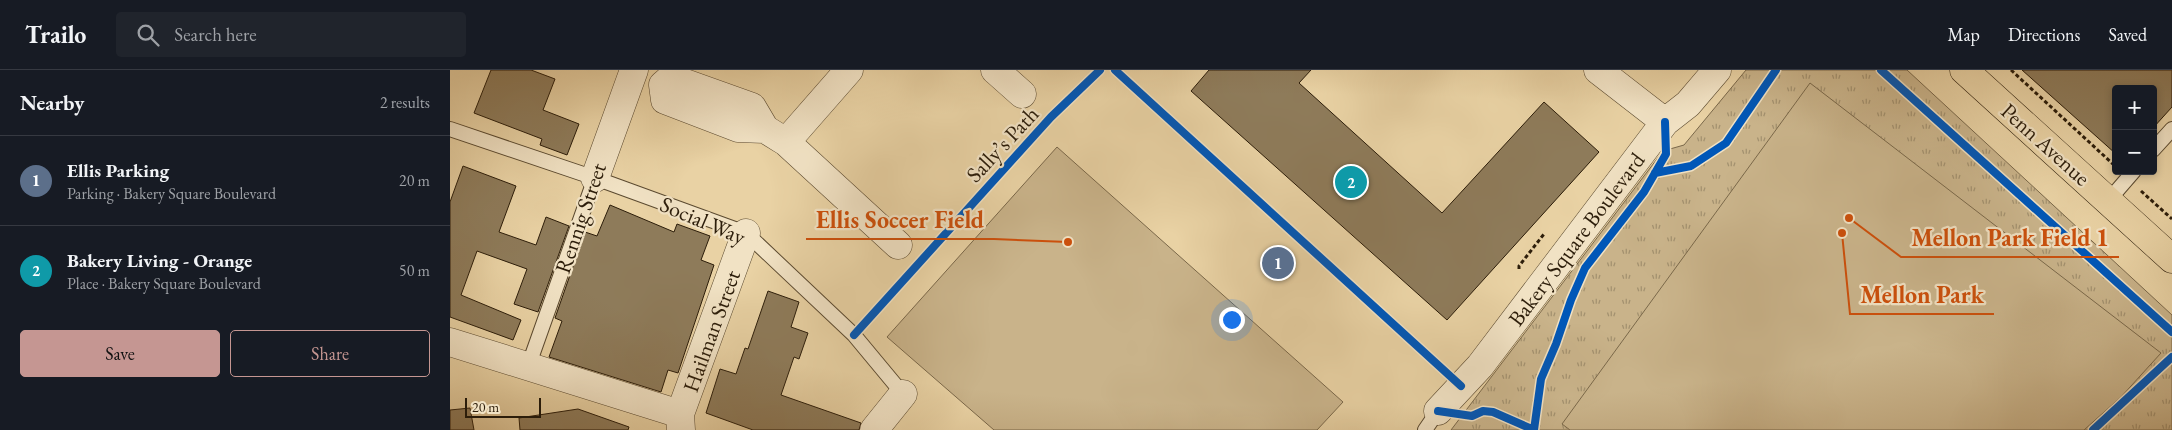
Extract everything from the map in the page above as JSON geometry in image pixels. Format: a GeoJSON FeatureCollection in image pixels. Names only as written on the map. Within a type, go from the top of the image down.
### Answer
{"type":"FeatureCollection","features":[{"type":"Feature","properties":{"kind":"main road","name":"Penn Avenue"},"geometry":{"type":"LineString","coordinates":[[1964,70],[2172,259]]}},
{"type":"Feature","properties":{"kind":"street","name":"Rennig Street"},"geometry":{"type":"LineString","coordinates":[[595,178],[634,70]]}},
{"type":"Feature","properties":{"kind":"street"},"geometry":{"type":"LineString","coordinates":[[849,70],[776,135],[898,245]]}},
{"type":"Feature","properties":{"kind":"street"},"geometry":{"type":"LineString","coordinates":[[995,70],[1022,94]]}},
{"type":"Feature","properties":{"kind":"street"},"geometry":{"type":"LineString","coordinates":[[1598,70],[1665,122]]}},
{"type":"Feature","properties":{"kind":"street","name":"Bakery Square Boulevard"},"geometry":{"type":"LineString","coordinates":[[1431,420],[1480,366],[1665,122],[1688,104],[1716,70]]}},
{"type":"Feature","properties":{"kind":"street","name":"Hailman Street"},"geometry":{"type":"LineString","coordinates":[[681,422],[746,233]]}},
{"type":"Feature","properties":{"kind":"street"},"geometry":{"type":"LineString","coordinates":[[450,342],[528,367],[681,422]]}},
{"type":"Feature","properties":{"kind":"street"},"geometry":{"type":"LineString","coordinates":[[874,430],[903,394]]}},
{"type":"Feature","properties":{"kind":"lane","name":"Social Way"},"geometry":{"type":"LineString","coordinates":[[450,129],[595,178],[746,233],[854,335],[903,394]]}},
{"type":"Feature","properties":{"kind":"lane"},"geometry":{"type":"LineString","coordinates":[[2157,146],[2172,129]]}},
{"type":"Feature","properties":{"kind":"lane"},"geometry":{"type":"LineString","coordinates":[[2108,201],[2131,175]]}},
{"type":"Feature","properties":{"kind":"lane","name":"Rennig Street"},"geometry":{"type":"LineString","coordinates":[[528,367],[595,178]]}},
{"type":"Feature","properties":{"kind":"path"},"geometry":{"type":"LineString","coordinates":[[2011,70],[2112,162]]}},
{"type":"Feature","properties":{"kind":"path"},"geometry":{"type":"LineString","coordinates":[[2131,175],[2172,219]]}},
{"type":"Feature","properties":{"kind":"green space"},"geometry":{"type":"Polygon","coordinates":[[[1746,70],[1907,70],[2172,315],[2172,430],[1451,430],[1663,151],[1684,145],[1746,70]]]}},
{"type":"Feature","properties":{"kind":"green space"},"geometry":{"type":"Polygon","coordinates":[[[1810,83],[2161,353],[2121,397],[2084,430],[1570,430],[1562,424],[1810,83]]]}},
{"type":"Feature","properties":{"kind":"green space"},"geometry":{"type":"Polygon","coordinates":[[[1057,147],[1343,402],[1317,430],[994,430],[887,337],[1057,147]]]}},
{"type":"Feature","properties":{"kind":"building"},"geometry":{"type":"Polygon","coordinates":[[[491,70],[531,70],[555,79],[543,110],[579,124],[567,155],[540,145],[542,139],[474,113],[491,70]]]}},
{"type":"Feature","properties":{"kind":"building"},"geometry":{"type":"Polygon","coordinates":[[[1209,70],[1311,70],[1299,83],[1442,213],[1544,102],[1599,152],[1447,320],[1191,91],[1209,70]]]}},
{"type":"Feature","properties":{"kind":"building"},"geometry":{"type":"Polygon","coordinates":[[[2022,70],[2172,70],[2172,107],[2157,124],[2157,85],[2112,85],[2112,150],[2022,70]]]}},
{"type":"Feature","properties":{"kind":"building"},"geometry":{"type":"Polygon","coordinates":[[[463,166],[516,186],[499,232],[536,245],[546,217],[569,226],[538,312],[514,304],[527,269],[477,251],[461,295],[521,320],[513,340],[450,317],[450,202],[463,166]]]}},
{"type":"Feature","properties":{"kind":"building"},"geometry":{"type":"Polygon","coordinates":[[[610,205],[674,232],[677,224],[710,236],[701,260],[714,265],[678,373],[668,370],[661,392],[549,357],[562,321],[555,318],[585,232],[597,236],[610,205]]]}},
{"type":"Feature","properties":{"kind":"building"},"geometry":{"type":"Polygon","coordinates":[[[768,291],[799,302],[791,327],[808,333],[799,359],[794,357],[781,395],[861,423],[859,430],[753,430],[706,413],[720,369],[736,374],[745,348],[748,349],[768,291]]]}},
{"type":"Feature","properties":{"kind":"building"},"geometry":{"type":"Polygon","coordinates":[[[470,408],[474,430],[450,430],[450,410],[470,408]]]}},
{"type":"Feature","properties":{"kind":"building"},"geometry":{"type":"Polygon","coordinates":[[[578,409],[629,427],[628,430],[520,430],[519,418],[578,409]]]}},
{"type":"Feature","properties":{"kind":"cycle path","name":"Sally’s Path"},"geometry":{"type":"LineString","coordinates":[[854,335],[1051,117],[1100,70]]}},
{"type":"Feature","properties":{"kind":"cycle path"},"geometry":{"type":"LineString","coordinates":[[1115,70],[1461,386]]}},
{"type":"Feature","properties":{"kind":"cycle path"},"geometry":{"type":"LineString","coordinates":[[1655,173],[1691,166],[1726,143],[1776,70]]}},
{"type":"Feature","properties":{"kind":"cycle path"},"geometry":{"type":"LineString","coordinates":[[1881,70],[2172,332]]}},
{"type":"Feature","properties":{"kind":"cycle path"},"geometry":{"type":"LineString","coordinates":[[1534,430],[1541,379],[1556,344],[1571,300],[1585,268],[1644,192],[1666,154],[1665,122]]}},
{"type":"Feature","properties":{"kind":"cycle path"},"geometry":{"type":"LineString","coordinates":[[2093,430],[2172,357]]}},
{"type":"Feature","properties":{"kind":"cycle path"},"geometry":{"type":"LineString","coordinates":[[1438,411],[1472,416],[1483,411],[1493,412],[1534,430]]}},
{"type":"Feature","properties":{"kind":"place","name":"Bakery Living - Orange"},"geometry":{"type":"Point","coordinates":[1351,182]}},
{"type":"Feature","properties":{"kind":"place","name":"Mellon Park Field 1"},"geometry":{"type":"Point","coordinates":[1849,218]}},
{"type":"Feature","properties":{"kind":"place","name":"Mellon Park"},"geometry":{"type":"Point","coordinates":[1842,233]}},
{"type":"Feature","properties":{"kind":"place","name":"Ellis Soccer Field"},"geometry":{"type":"Point","coordinates":[1068,242]}},
{"type":"Feature","properties":{"kind":"place","name":"Ellis Parking"},"geometry":{"type":"Point","coordinates":[1278,263]}}]}
